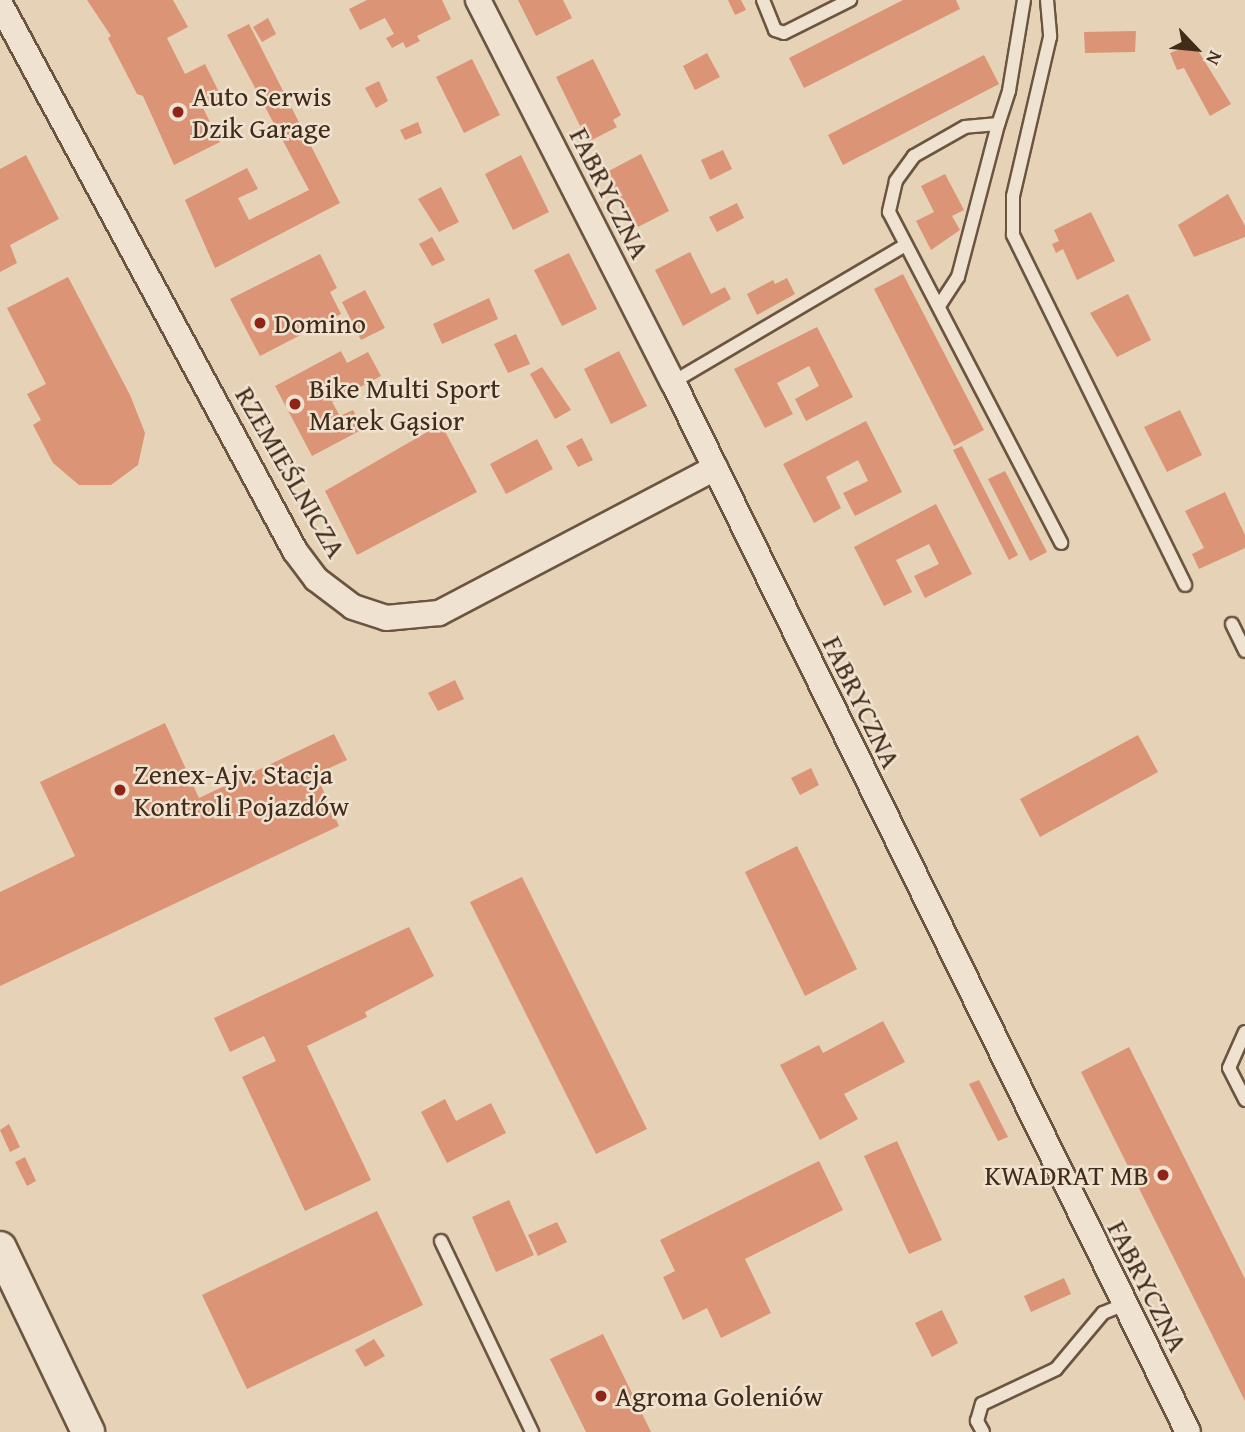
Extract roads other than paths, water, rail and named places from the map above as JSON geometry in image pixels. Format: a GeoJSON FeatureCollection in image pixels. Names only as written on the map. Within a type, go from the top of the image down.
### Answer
{"type":"FeatureCollection","features":[{"type":"Feature","properties":{"kind":"street","name":"FABRYCZNA"},"geometry":{"type":"LineString","coordinates":[[478,0],[673,382],[1123,1305],[1188,1432]]}},
{"type":"Feature","properties":{"kind":"street","name":"RZEMIEŚLNICZA"},"geometry":{"type":"LineString","coordinates":[[0,4],[295,551],[316,579],[353,607],[386,618],[439,613],[715,468]]}},
{"type":"Feature","properties":{"kind":"street"},"geometry":{"type":"LineString","coordinates":[[0,1248],[88,1432]]}},
{"type":"Feature","properties":{"kind":"lane"},"geometry":{"type":"LineString","coordinates":[[763,0],[775,30],[784,33],[850,0]]}},
{"type":"Feature","properties":{"kind":"lane"},"geometry":{"type":"LineString","coordinates":[[939,306],[958,277],[1009,91],[1024,0]]}},
{"type":"Feature","properties":{"kind":"lane"},"geometry":{"type":"LineString","coordinates":[[1047,0],[1049,37],[1013,197],[1013,235],[1185,585]]}},
{"type":"Feature","properties":{"kind":"lane"},"geometry":{"type":"LineString","coordinates":[[998,124],[965,127],[906,165],[889,203],[906,245],[1061,543]]}},
{"type":"Feature","properties":{"kind":"lane"},"geometry":{"type":"LineString","coordinates":[[673,382],[906,245]]}},
{"type":"Feature","properties":{"kind":"lane"},"geometry":{"type":"LineString","coordinates":[[1232,624],[1245,651]]}},
{"type":"Feature","properties":{"kind":"lane"},"geometry":{"type":"LineString","coordinates":[[1245,1032],[1228,1068],[1245,1100]]}},
{"type":"Feature","properties":{"kind":"lane"},"geometry":{"type":"LineString","coordinates":[[441,1241],[532,1432]]}},
{"type":"Feature","properties":{"kind":"lane"},"geometry":{"type":"LineString","coordinates":[[982,1432],[977,1420],[982,1404],[1056,1369],[1103,1313],[1123,1305]]}},
{"type":"Feature","properties":{"kind":"place","name":"Auto Serwis Dzik Garage"},"geometry":{"type":"Point","coordinates":[178,112]}},
{"type":"Feature","properties":{"kind":"place","name":"Domino"},"geometry":{"type":"Point","coordinates":[260,323]}},
{"type":"Feature","properties":{"kind":"place","name":"Bike Multi Sport Marek Gąsior"},"geometry":{"type":"Point","coordinates":[295,404]}},
{"type":"Feature","properties":{"kind":"place","name":"Zenex-Ajv. Stacja Kontroli Pojazdów"},"geometry":{"type":"Point","coordinates":[120,790]}},
{"type":"Feature","properties":{"kind":"place","name":"KWADRAT MB"},"geometry":{"type":"Point","coordinates":[1163,1175]}},
{"type":"Feature","properties":{"kind":"place","name":"Agroma Goleniów"},"geometry":{"type":"Point","coordinates":[601,1396]}}]}
